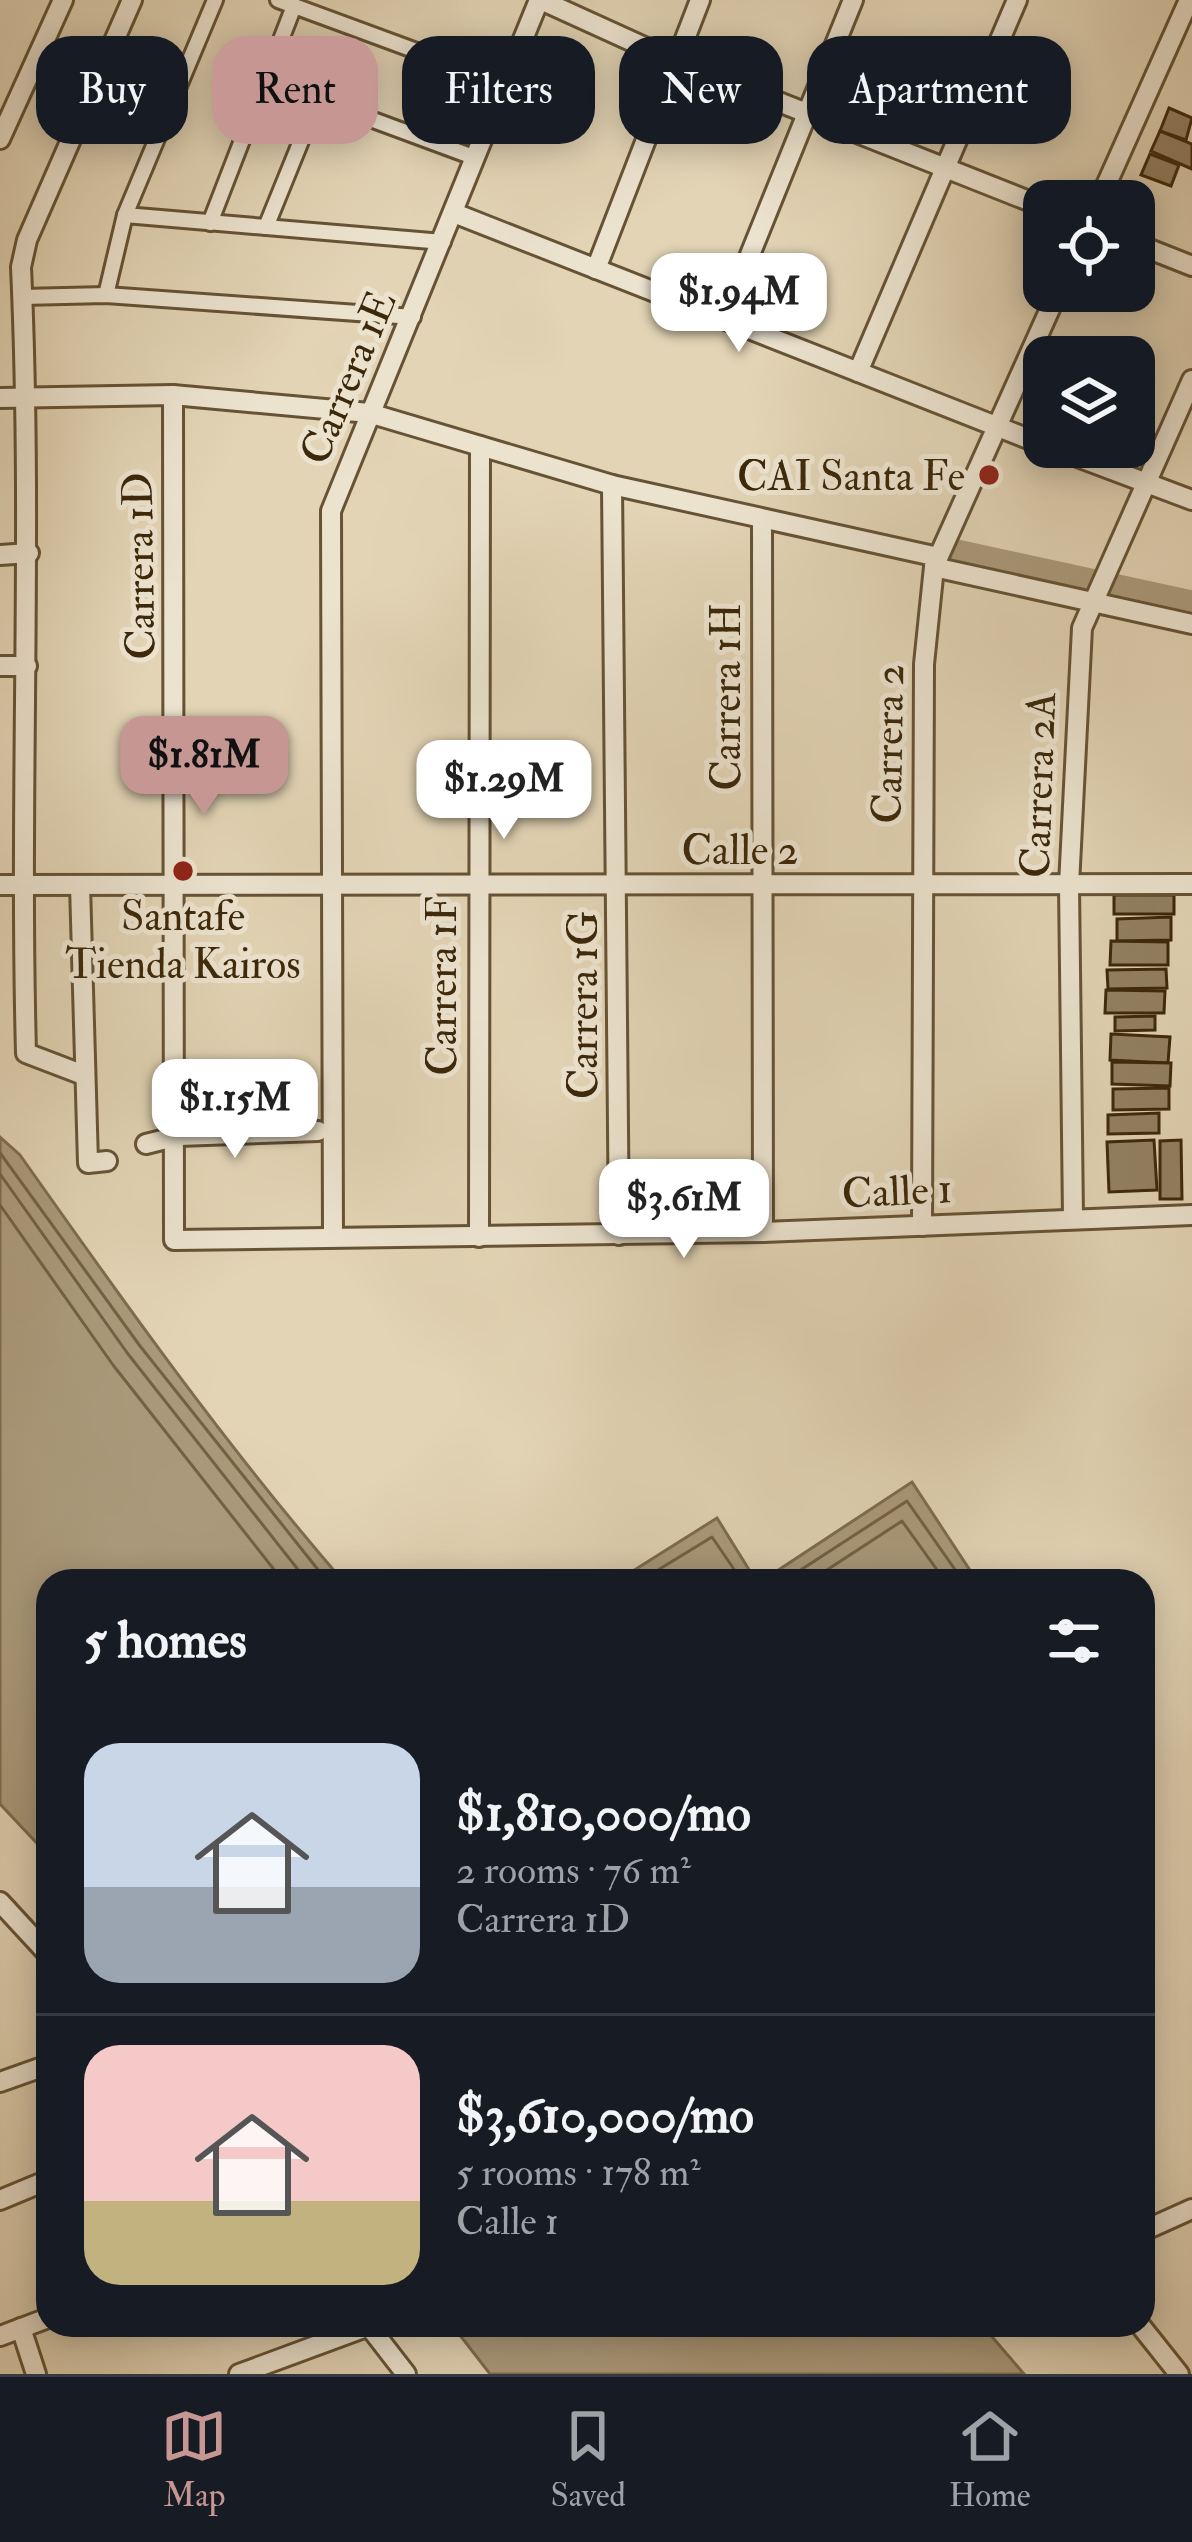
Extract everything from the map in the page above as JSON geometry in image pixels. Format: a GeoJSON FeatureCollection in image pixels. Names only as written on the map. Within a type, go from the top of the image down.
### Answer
{"type":"FeatureCollection","features":[{"type":"Feature","properties":{"kind":"street"},"geometry":{"type":"LineString","coordinates":[[0,139],[64,0]]}},
{"type":"Feature","properties":{"kind":"street"},"geometry":{"type":"LineString","coordinates":[[81,1074],[26,1053],[22,886],[29,553],[22,297],[27,240],[131,0]]}},
{"type":"Feature","properties":{"kind":"street"},"geometry":{"type":"LineString","coordinates":[[106,295],[125,215],[214,0]]}},
{"type":"Feature","properties":{"kind":"street"},"geometry":{"type":"LineString","coordinates":[[540,0],[620,36]]}},
{"type":"Feature","properties":{"kind":"street","name":"Carrera 1E"},"geometry":{"type":"LineString","coordinates":[[525,36],[540,0]]}},
{"type":"Feature","properties":{"kind":"street"},"geometry":{"type":"LineString","coordinates":[[685,36],[700,0]]}},
{"type":"Feature","properties":{"kind":"street"},"geometry":{"type":"LineString","coordinates":[[724,320],[854,0]]}},
{"type":"Feature","properties":{"kind":"street"},"geometry":{"type":"LineString","coordinates":[[858,372],[1017,0]]}},
{"type":"Feature","properties":{"kind":"street"},"geometry":{"type":"LineString","coordinates":[[1109,180],[1189,0]]}},
{"type":"Feature","properties":{"kind":"street"},"geometry":{"type":"LineString","coordinates":[[277,36],[286,3],[402,46]]}},
{"type":"Feature","properties":{"kind":"street"},"geometry":{"type":"LineString","coordinates":[[783,103],[1023,199]]}},
{"type":"Feature","properties":{"kind":"street"},"geometry":{"type":"LineString","coordinates":[[378,121],[476,158]]}},
{"type":"Feature","properties":{"kind":"street"},"geometry":{"type":"LineString","coordinates":[[210,223],[240,144]]}},
{"type":"Feature","properties":{"kind":"street"},"geometry":{"type":"LineString","coordinates":[[266,227],[300,144]]}},
{"type":"Feature","properties":{"kind":"street","name":"Carrera 1E"},"geometry":{"type":"LineString","coordinates":[[333,1236],[328,886],[331,511],[482,144]]}},
{"type":"Feature","properties":{"kind":"street"},"geometry":{"type":"LineString","coordinates":[[596,269],[643,144]]}},
{"type":"Feature","properties":{"kind":"street"},"geometry":{"type":"LineString","coordinates":[[454,213],[1023,437]]}},
{"type":"Feature","properties":{"kind":"street"},"geometry":{"type":"LineString","coordinates":[[125,215],[443,242]]}},
{"type":"Feature","properties":{"kind":"street"},"geometry":{"type":"LineString","coordinates":[[1155,251],[1192,266]]}},
{"type":"Feature","properties":{"kind":"street"},"geometry":{"type":"LineString","coordinates":[[22,297],[106,295],[413,317]]}},
{"type":"Feature","properties":{"kind":"street","name":"Carrera 2"},"geometry":{"type":"LineString","coordinates":[[922,1226],[924,664],[938,556],[1048,312]]}},
{"type":"Feature","properties":{"kind":"street","name":"Carrera 2A"},"geometry":{"type":"LineString","coordinates":[[1073,1217],[1069,885],[1076,681],[1092,600],[1192,380]]}},
{"type":"Feature","properties":{"kind":"street"},"geometry":{"type":"LineString","coordinates":[[0,398],[173,394],[369,413],[612,485],[762,522],[938,556],[1192,624]]}},
{"type":"Feature","properties":{"kind":"street","name":"Carrera 1D"},"geometry":{"type":"LineString","coordinates":[[173,394],[178,889],[174,1240]]}},
{"type":"Feature","properties":{"kind":"street","name":"Carrera 1F"},"geometry":{"type":"LineString","coordinates":[[478,1237],[481,446]]}},
{"type":"Feature","properties":{"kind":"street"},"geometry":{"type":"LineString","coordinates":[[1106,468],[1192,500]]}},
{"type":"Feature","properties":{"kind":"street","name":"Carrera 1G"},"geometry":{"type":"LineString","coordinates":[[612,485],[619,1235]]}},
{"type":"Feature","properties":{"kind":"street","name":"Carrera 1H"},"geometry":{"type":"LineString","coordinates":[[762,522],[763,1232]]}},
{"type":"Feature","properties":{"kind":"street"},"geometry":{"type":"LineString","coordinates":[[0,555],[29,553]]}},
{"type":"Feature","properties":{"kind":"street"},"geometry":{"type":"LineString","coordinates":[[0,667],[27,666]]}},
{"type":"Feature","properties":{"kind":"street","name":"Calle 2"},"geometry":{"type":"LineString","coordinates":[[0,886],[1192,884]]}},
{"type":"Feature","properties":{"kind":"street"},"geometry":{"type":"LineString","coordinates":[[80,885],[81,1074],[98,1162]]}},
{"type":"Feature","properties":{"kind":"street"},"geometry":{"type":"LineString","coordinates":[[146,1144],[178,1136],[318,1130]]}},
{"type":"Feature","properties":{"kind":"street","name":"Calle 1"},"geometry":{"type":"LineString","coordinates":[[174,1240],[763,1232],[1192,1215]]}},
{"type":"Feature","properties":{"kind":"street"},"geometry":{"type":"LineString","coordinates":[[0,1903],[36,1941]]}},
{"type":"Feature","properties":{"kind":"street"},"geometry":{"type":"LineString","coordinates":[[0,2082],[36,2069]]}},
{"type":"Feature","properties":{"kind":"street"},"geometry":{"type":"LineString","coordinates":[[0,2200],[36,2185]]}},
{"type":"Feature","properties":{"kind":"street"},"geometry":{"type":"LineString","coordinates":[[1155,2226],[1192,2209]]}},
{"type":"Feature","properties":{"kind":"street"},"geometry":{"type":"LineString","coordinates":[[0,2336],[36,2322]]}},
{"type":"Feature","properties":{"kind":"street"},"geometry":{"type":"LineString","coordinates":[[21,2328],[36,2374]]}},
{"type":"Feature","properties":{"kind":"street"},"geometry":{"type":"LineString","coordinates":[[239,2374],[339,2337]]}},
{"type":"Feature","properties":{"kind":"street"},"geometry":{"type":"LineString","coordinates":[[377,2337],[406,2374]]}},
{"type":"Feature","properties":{"kind":"street"},"geometry":{"type":"LineString","coordinates":[[1150,2337],[1179,2374]]}},
{"type":"Feature","properties":{"kind":"water"},"geometry":{"type":"Polygon","coordinates":[[[0,1137],[20,1155],[217,1425],[333,1569],[36,1569],[36,1842],[0,1804],[0,1137]]]}},
{"type":"Feature","properties":{"kind":"water"},"geometry":{"type":"Polygon","coordinates":[[[912,1482],[969,1569],[780,1569],[912,1482]]]}},
{"type":"Feature","properties":{"kind":"water"},"geometry":{"type":"Polygon","coordinates":[[[717,1518],[749,1569],[636,1569],[717,1518]]]}},
{"type":"Feature","properties":{"kind":"water"},"geometry":{"type":"Polygon","coordinates":[[[461,2337],[992,2337],[1024,2374],[490,2374],[461,2337]]]}},
{"type":"Feature","properties":{"kind":"building"},"geometry":{"type":"Polygon","coordinates":[[[1169,108],[1192,118],[1186,140],[1160,131],[1169,108]]]}},
{"type":"Feature","properties":{"kind":"building"},"geometry":{"type":"Polygon","coordinates":[[[1160,131],[1192,144],[1192,169],[1151,151],[1160,131]]]}},
{"type":"Feature","properties":{"kind":"building"},"geometry":{"type":"Polygon","coordinates":[[[1150,154],[1179,165],[1171,186],[1141,175],[1150,154]]]}},
{"type":"Feature","properties":{"kind":"building"},"geometry":{"type":"Polygon","coordinates":[[[1114,895],[1174,895],[1174,914],[1114,914],[1114,895]]]}},
{"type":"Feature","properties":{"kind":"building"},"geometry":{"type":"Polygon","coordinates":[[[1171,917],[1171,940],[1117,941],[1117,919],[1171,917]]]}},
{"type":"Feature","properties":{"kind":"building"},"geometry":{"type":"Polygon","coordinates":[[[1111,941],[1168,942],[1168,965],[1110,965],[1111,941]]]}},
{"type":"Feature","properties":{"kind":"building"},"geometry":{"type":"Polygon","coordinates":[[[1166,969],[1167,988],[1108,989],[1107,970],[1166,969]]]}},
{"type":"Feature","properties":{"kind":"building"},"geometry":{"type":"Polygon","coordinates":[[[1106,990],[1165,991],[1164,1013],[1105,1013],[1106,990]]]}},
{"type":"Feature","properties":{"kind":"building"},"geometry":{"type":"Polygon","coordinates":[[[1155,1016],[1155,1030],[1115,1031],[1115,1017],[1155,1016]]]}},
{"type":"Feature","properties":{"kind":"building"},"geometry":{"type":"Polygon","coordinates":[[[1111,1034],[1170,1037],[1168,1063],[1110,1060],[1111,1034]]]}},
{"type":"Feature","properties":{"kind":"building"},"geometry":{"type":"Polygon","coordinates":[[[1112,1062],[1171,1063],[1170,1086],[1112,1084],[1112,1062]]]}},
{"type":"Feature","properties":{"kind":"building"},"geometry":{"type":"Polygon","coordinates":[[[1169,1088],[1169,1109],[1113,1110],[1113,1089],[1169,1088]]]}},
{"type":"Feature","properties":{"kind":"building"},"geometry":{"type":"Polygon","coordinates":[[[1159,1113],[1159,1133],[1108,1134],[1108,1115],[1159,1113]]]}},
{"type":"Feature","properties":{"kind":"building"},"geometry":{"type":"Polygon","coordinates":[[[1154,1140],[1157,1190],[1109,1192],[1107,1142],[1154,1140]]]}},
{"type":"Feature","properties":{"kind":"building"},"geometry":{"type":"Polygon","coordinates":[[[1181,1140],[1182,1199],[1160,1199],[1160,1141],[1181,1140]]]}},
{"type":"Feature","properties":{"kind":"waterway"},"geometry":{"type":"LineString","coordinates":[[948,548],[1192,601]]}},
{"type":"Feature","properties":{"kind":"place","name":"CAI Santa Fe"},"geometry":{"type":"Point","coordinates":[989,475]}},
{"type":"Feature","properties":{"kind":"place","name":"Santafe Tienda Kairos"},"geometry":{"type":"Point","coordinates":[183,871]}}]}
